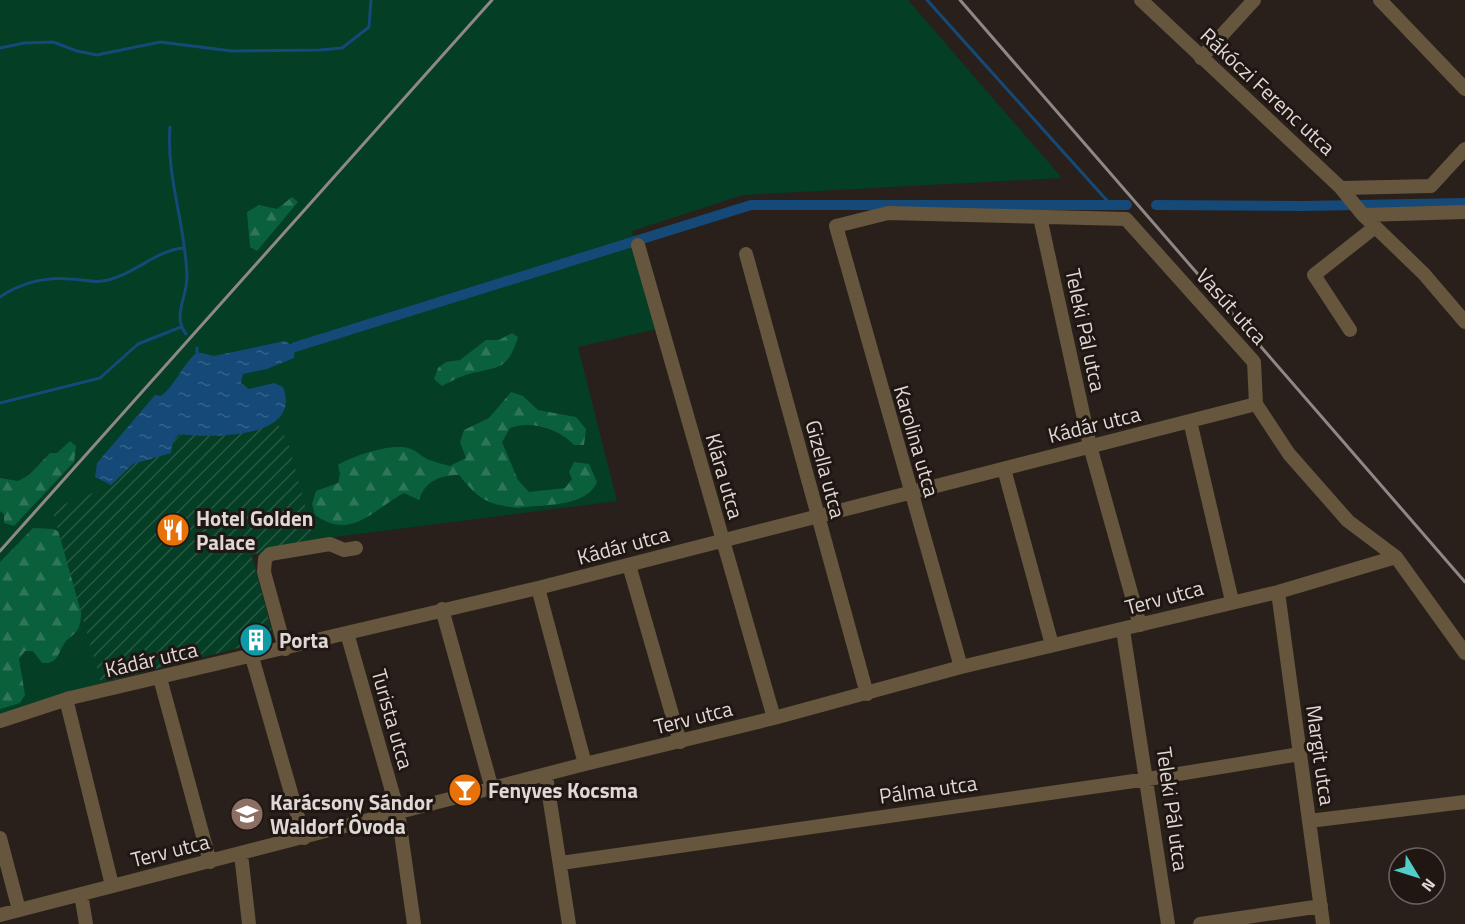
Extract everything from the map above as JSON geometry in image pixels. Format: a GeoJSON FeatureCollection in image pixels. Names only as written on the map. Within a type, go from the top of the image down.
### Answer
{"type":"FeatureCollection","features":[{"type":"Feature","properties":{"kind":"street","name":"Rákóczi Ferenc utca"},"geometry":{"type":"LineString","coordinates":[[1141,0],[1341,188],[1363,215]]}},
{"type":"Feature","properties":{"kind":"street"},"geometry":{"type":"LineString","coordinates":[[1201,58],[1254,0]]}},
{"type":"Feature","properties":{"kind":"street"},"geometry":{"type":"LineString","coordinates":[[1380,0],[1465,89]]}},
{"type":"Feature","properties":{"kind":"street"},"geometry":{"type":"LineString","coordinates":[[1341,188],[1431,186],[1465,149]]}},
{"type":"Feature","properties":{"kind":"street"},"geometry":{"type":"LineString","coordinates":[[1363,215],[1465,212]]}},
{"type":"Feature","properties":{"kind":"street","name":"Vasút utca"},"geometry":{"type":"LineString","coordinates":[[836,226],[888,213],[1126,219],[1254,362],[1256,404]]}},
{"type":"Feature","properties":{"kind":"street"},"geometry":{"type":"LineString","coordinates":[[1363,215],[1424,274],[1465,322]]}},
{"type":"Feature","properties":{"kind":"street","name":"Teleki Pál utca"},"geometry":{"type":"LineString","coordinates":[[1040,217],[1090,446],[1140,625]]}},
{"type":"Feature","properties":{"kind":"street","name":"Karolina utca"},"geometry":{"type":"LineString","coordinates":[[836,226],[961,667]]}},
{"type":"Feature","properties":{"kind":"street"},"geometry":{"type":"LineString","coordinates":[[1350,330],[1314,274],[1375,227]]}},
{"type":"Feature","properties":{"kind":"street","name":"Klára utca"},"geometry":{"type":"LineString","coordinates":[[638,245],[774,718]]}},
{"type":"Feature","properties":{"kind":"street","name":"Gizella utca"},"geometry":{"type":"LineString","coordinates":[[746,254],[867,694]]}},
{"type":"Feature","properties":{"kind":"street"},"geometry":{"type":"LineString","coordinates":[[1256,404],[1289,454],[1348,521],[1396,557],[1465,653]]}},
{"type":"Feature","properties":{"kind":"street","name":"Kádár utca"},"geometry":{"type":"LineString","coordinates":[[0,721],[66,699],[538,588],[1256,404]]}},
{"type":"Feature","properties":{"kind":"street"},"geometry":{"type":"LineString","coordinates":[[1190,421],[1232,601]]}},
{"type":"Feature","properties":{"kind":"street"},"geometry":{"type":"LineString","coordinates":[[1004,469],[1052,645]]}},
{"type":"Feature","properties":{"kind":"street"},"geometry":{"type":"LineString","coordinates":[[285,649],[264,572],[265,559],[270,554],[330,544],[344,550],[356,548]]}},
{"type":"Feature","properties":{"kind":"street","name":"Terv utca"},"geometry":{"type":"LineString","coordinates":[[0,915],[546,776],[585,764],[867,694],[961,667],[1123,630],[1232,601],[1278,592],[1396,557]]}},
{"type":"Feature","properties":{"kind":"street"},"geometry":{"type":"LineString","coordinates":[[629,565],[680,742]]}},
{"type":"Feature","properties":{"kind":"street"},"geometry":{"type":"LineString","coordinates":[[538,588],[585,764]]}},
{"type":"Feature","properties":{"kind":"street","name":"Margit utca"},"geometry":{"type":"LineString","coordinates":[[1278,592],[1323,924]]}},
{"type":"Feature","properties":{"kind":"street"},"geometry":{"type":"LineString","coordinates":[[442,609],[492,789]]}},
{"type":"Feature","properties":{"kind":"street","name":"Teleki Pál utca"},"geometry":{"type":"LineString","coordinates":[[1123,630],[1148,779],[1168,924]]}},
{"type":"Feature","properties":{"kind":"street","name":"Turista utca"},"geometry":{"type":"LineString","coordinates":[[347,633],[398,813],[414,924]]}},
{"type":"Feature","properties":{"kind":"street"},"geometry":{"type":"LineString","coordinates":[[252,657],[304,838]]}},
{"type":"Feature","properties":{"kind":"street"},"geometry":{"type":"LineString","coordinates":[[160,678],[210,862]]}},
{"type":"Feature","properties":{"kind":"street"},"geometry":{"type":"LineString","coordinates":[[66,699],[112,885]]}},
{"type":"Feature","properties":{"kind":"street","name":"Pálma utca"},"geometry":{"type":"LineString","coordinates":[[561,863],[1148,779],[1300,754]]}},
{"type":"Feature","properties":{"kind":"street"},"geometry":{"type":"LineString","coordinates":[[546,776],[569,924]]}},
{"type":"Feature","properties":{"kind":"street"},"geometry":{"type":"LineString","coordinates":[[1309,821],[1465,802]]}},
{"type":"Feature","properties":{"kind":"street"},"geometry":{"type":"LineString","coordinates":[[0,838],[19,910]]}},
{"type":"Feature","properties":{"kind":"street"},"geometry":{"type":"LineString","coordinates":[[241,854],[249,924]]}},
{"type":"Feature","properties":{"kind":"street"},"geometry":{"type":"LineString","coordinates":[[81,894],[86,924]]}},
{"type":"Feature","properties":{"kind":"street"},"geometry":{"type":"LineString","coordinates":[[1200,924],[1321,906]]}},
{"type":"Feature","properties":{"kind":"green space"},"geometry":{"type":"Polygon","coordinates":[[[0,0],[908,0],[1062,178],[743,195],[632,231],[657,329],[578,347],[617,501],[319,539],[252,555],[274,639],[101,683],[0,715],[0,0]]]}},
{"type":"Feature","properties":{"kind":"green space"},"geometry":{"type":"Polygon","coordinates":[[[292,197],[298,202],[257,251],[250,247],[247,212],[259,205],[277,209],[292,197]]]}},
{"type":"Feature","properties":{"kind":"green space"},"geometry":{"type":"Polygon","coordinates":[[[512,333],[518,337],[510,356],[501,365],[466,375],[442,386],[434,379],[438,368],[446,362],[460,360],[486,340],[499,340],[512,333]]]}},
{"type":"Feature","properties":{"kind":"green space"},"geometry":{"type":"Polygon","coordinates":[[[511,392],[523,396],[538,410],[576,417],[586,429],[584,445],[574,445],[553,430],[526,425],[510,428],[502,442],[518,480],[529,492],[565,488],[572,479],[569,472],[574,462],[589,464],[597,482],[584,496],[563,503],[518,508],[484,499],[472,490],[459,475],[452,475],[434,480],[425,488],[419,500],[404,493],[372,514],[351,524],[340,525],[328,522],[315,515],[312,504],[316,491],[338,483],[340,474],[338,465],[353,458],[373,451],[403,447],[427,459],[450,466],[466,458],[460,442],[464,430],[489,418],[511,392]]]}},
{"type":"Feature","properties":{"kind":"green space"},"geometry":{"type":"Polygon","coordinates":[[[276,421],[289,445],[314,540],[251,555],[274,639],[101,683],[52,509],[106,488],[118,481],[133,464],[171,453],[173,442],[181,434],[230,435],[273,425],[276,421]]]}},
{"type":"Feature","properties":{"kind":"green space"},"geometry":{"type":"Polygon","coordinates":[[[70,441],[76,446],[74,462],[14,526],[4,523],[4,514],[0,511],[0,478],[18,481],[29,475],[50,453],[57,453],[70,441]]]}},
{"type":"Feature","properties":{"kind":"green space"},"geometry":{"type":"Polygon","coordinates":[[[33,528],[54,529],[64,535],[77,581],[81,617],[78,630],[51,662],[42,663],[33,651],[25,651],[19,659],[25,695],[20,703],[0,709],[0,562],[33,528]]]}},
{"type":"Feature","properties":{"kind":"water"},"geometry":{"type":"Polygon","coordinates":[[[285,341],[295,347],[294,358],[267,369],[243,374],[241,383],[249,389],[274,383],[283,387],[286,404],[280,417],[267,426],[250,432],[211,436],[179,434],[173,442],[171,453],[133,464],[111,485],[95,477],[97,463],[155,395],[161,396],[166,391],[197,352],[214,356],[285,341]]]}},
{"type":"Feature","properties":{"kind":"waterway"},"geometry":{"type":"LineString","coordinates":[[0,48],[24,43],[53,42],[77,51],[97,55],[160,42],[232,51],[342,48],[369,27],[371,0]]}},
{"type":"Feature","properties":{"kind":"waterway"},"geometry":{"type":"LineString","coordinates":[[927,0],[1111,205]]}},
{"type":"Feature","properties":{"kind":"waterway"},"geometry":{"type":"LineString","coordinates":[[170,127],[173,183],[186,258],[187,277],[180,314],[182,327],[186,334]]}},
{"type":"Feature","properties":{"kind":"waterway"},"geometry":{"type":"LineString","coordinates":[[1156,205],[1303,206],[1465,203]]}},
{"type":"Feature","properties":{"kind":"waterway"},"geometry":{"type":"LineString","coordinates":[[295,347],[751,205],[1127,205]]}},
{"type":"Feature","properties":{"kind":"waterway"},"geometry":{"type":"LineString","coordinates":[[0,297],[16,288],[42,280],[99,281],[114,278],[162,254],[183,248]]}},
{"type":"Feature","properties":{"kind":"waterway"},"geometry":{"type":"LineString","coordinates":[[0,403],[100,378],[138,344],[181,327]]}},
{"type":"Feature","properties":{"kind":"railway"},"geometry":{"type":"LineString","coordinates":[[0,551],[492,0]]}},
{"type":"Feature","properties":{"kind":"railway"},"geometry":{"type":"LineString","coordinates":[[960,0],[1465,582]]}},
{"type":"Feature","properties":{"kind":"place","name":"Hotel Golden Palace"},"geometry":{"type":"Point","coordinates":[173,530]}},
{"type":"Feature","properties":{"kind":"place","name":"Porta"},"geometry":{"type":"Point","coordinates":[256,640]}},
{"type":"Feature","properties":{"kind":"place","name":"Fenyves Kocsma"},"geometry":{"type":"Point","coordinates":[465,790]}},
{"type":"Feature","properties":{"kind":"place","name":"Karácsony Sándor Waldorf Óvoda"},"geometry":{"type":"Point","coordinates":[247,814]}}]}
